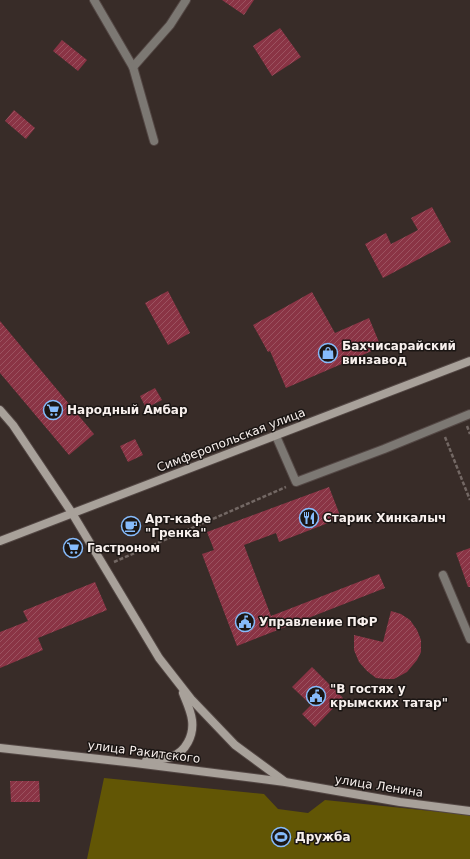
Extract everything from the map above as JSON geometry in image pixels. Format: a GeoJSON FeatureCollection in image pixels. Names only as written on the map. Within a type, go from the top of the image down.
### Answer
{"type":"FeatureCollection","features":[{"type":"Feature","properties":{"kind":"main road","name":"Симферопольская улица"},"geometry":{"type":"LineString","coordinates":[[0,541],[470,361]]}},
{"type":"Feature","properties":{"kind":"main road"},"geometry":{"type":"LineString","coordinates":[[0,410],[13,425],[72,513],[103,567],[160,658],[181,686],[191,699],[235,745],[285,782]]}},
{"type":"Feature","properties":{"kind":"main road"},"geometry":{"type":"LineString","coordinates":[[135,762],[171,757],[180,752],[187,745],[192,731],[192,718],[181,686]]}},
{"type":"Feature","properties":{"kind":"main road","name":"улица Ракитского"},"geometry":{"type":"LineString","coordinates":[[0,748],[135,762],[285,782]]}},
{"type":"Feature","properties":{"kind":"main road","name":"улица Ленина"},"geometry":{"type":"LineString","coordinates":[[285,782],[400,802],[470,811]]}},
{"type":"Feature","properties":{"kind":"street"},"geometry":{"type":"LineString","coordinates":[[94,0],[133,67],[154,141]]}},
{"type":"Feature","properties":{"kind":"street"},"geometry":{"type":"LineString","coordinates":[[133,67],[170,25],[186,0]]}},
{"type":"Feature","properties":{"kind":"street"},"geometry":{"type":"LineString","coordinates":[[276,436],[296,482],[470,414]]}},
{"type":"Feature","properties":{"kind":"street"},"geometry":{"type":"LineString","coordinates":[[443,575],[470,639]]}},
{"type":"Feature","properties":{"kind":"path"},"geometry":{"type":"LineString","coordinates":[[441,425],[470,500]]}},
{"type":"Feature","properties":{"kind":"path"},"geometry":{"type":"LineString","coordinates":[[103,567],[296,482]]}},
{"type":"Feature","properties":{"kind":"shaded area","name":"Дружба"},"geometry":{"type":"Polygon","coordinates":[[[104,778],[264,794],[278,809],[308,813],[325,800],[470,815],[470,859],[87,859],[104,778]]]}},
{"type":"Feature","properties":{"kind":"building"},"geometry":{"type":"Polygon","coordinates":[[[222,0],[254,0],[244,15],[222,0]]]}},
{"type":"Feature","properties":{"kind":"building"},"geometry":{"type":"Polygon","coordinates":[[[280,28],[301,57],[272,76],[253,46],[280,28]]]}},
{"type":"Feature","properties":{"kind":"building"},"geometry":{"type":"Polygon","coordinates":[[[62,40],[87,60],[78,71],[53,51],[62,40]]]}},
{"type":"Feature","properties":{"kind":"building"},"geometry":{"type":"Polygon","coordinates":[[[14,110],[35,128],[26,139],[5,121],[14,110]]]}},
{"type":"Feature","properties":{"kind":"building"},"geometry":{"type":"Polygon","coordinates":[[[432,207],[451,242],[383,278],[365,244],[386,233],[391,244],[418,230],[411,218],[432,207]]]}},
{"type":"Feature","properties":{"kind":"building"},"geometry":{"type":"Polygon","coordinates":[[[168,291],[190,333],[168,345],[145,303],[168,291]]]}},
{"type":"Feature","properties":{"kind":"building"},"geometry":{"type":"Polygon","coordinates":[[[312,292],[335,333],[369,318],[381,347],[286,388],[270,351],[268,352],[253,325],[312,292]]]}},
{"type":"Feature","properties":{"kind":"building","name":"Народный Амбар"},"geometry":{"type":"Polygon","coordinates":[[[0,321],[94,434],[69,455],[0,373],[0,321]]]}},
{"type":"Feature","properties":{"kind":"building"},"geometry":{"type":"Polygon","coordinates":[[[155,388],[162,400],[146,408],[140,396],[155,388]]]}},
{"type":"Feature","properties":{"kind":"building"},"geometry":{"type":"Polygon","coordinates":[[[135,439],[143,455],[128,462],[120,446],[135,439]]]}},
{"type":"Feature","properties":{"kind":"building"},"geometry":{"type":"Polygon","coordinates":[[[329,487],[341,518],[279,542],[276,533],[244,545],[271,616],[379,574],[385,588],[237,646],[202,554],[214,550],[207,532],[329,487]]]}},
{"type":"Feature","properties":{"kind":"building"},"geometry":{"type":"Polygon","coordinates":[[[470,548],[470,587],[468,587],[456,553],[470,548]]]}},
{"type":"Feature","properties":{"kind":"building"},"geometry":{"type":"Polygon","coordinates":[[[95,582],[107,610],[38,638],[43,650],[0,668],[0,632],[28,621],[23,611],[95,582]]]}},
{"type":"Feature","properties":{"kind":"building"},"geometry":{"type":"Polygon","coordinates":[[[391,611],[401,614],[410,620],[417,630],[421,640],[421,652],[417,660],[407,672],[394,679],[376,678],[359,662],[354,650],[354,635],[383,642],[391,611]]]}},
{"type":"Feature","properties":{"kind":"building"},"geometry":{"type":"Polygon","coordinates":[[[312,667],[343,698],[315,727],[302,714],[311,705],[292,687],[312,667]]]}},
{"type":"Feature","properties":{"kind":"building"},"geometry":{"type":"Polygon","coordinates":[[[10,781],[39,781],[40,802],[11,802],[10,781]]]}},
{"type":"Feature","properties":{"kind":"place","name":"Бахчисарайский винзавод"},"geometry":{"type":"Point","coordinates":[328,353]}},
{"type":"Feature","properties":{"kind":"place","name":"Народный Амбар"},"geometry":{"type":"Point","coordinates":[53,410]}},
{"type":"Feature","properties":{"kind":"place","name":"Старик Хинкалыч"},"geometry":{"type":"Point","coordinates":[309,518]}},
{"type":"Feature","properties":{"kind":"place","name":"Арт-кафе \"Гренка\""},"geometry":{"type":"Point","coordinates":[131,526]}},
{"type":"Feature","properties":{"kind":"place","name":"Гастроном"},"geometry":{"type":"Point","coordinates":[73,548]}},
{"type":"Feature","properties":{"kind":"place","name":"Управление ПФР"},"geometry":{"type":"Point","coordinates":[245,622]}},
{"type":"Feature","properties":{"kind":"place","name":"\"В гостях у крымских татар\""},"geometry":{"type":"Point","coordinates":[316,696]}},
{"type":"Feature","properties":{"kind":"place","name":"Дружба"},"geometry":{"type":"Point","coordinates":[281,837]}}]}
